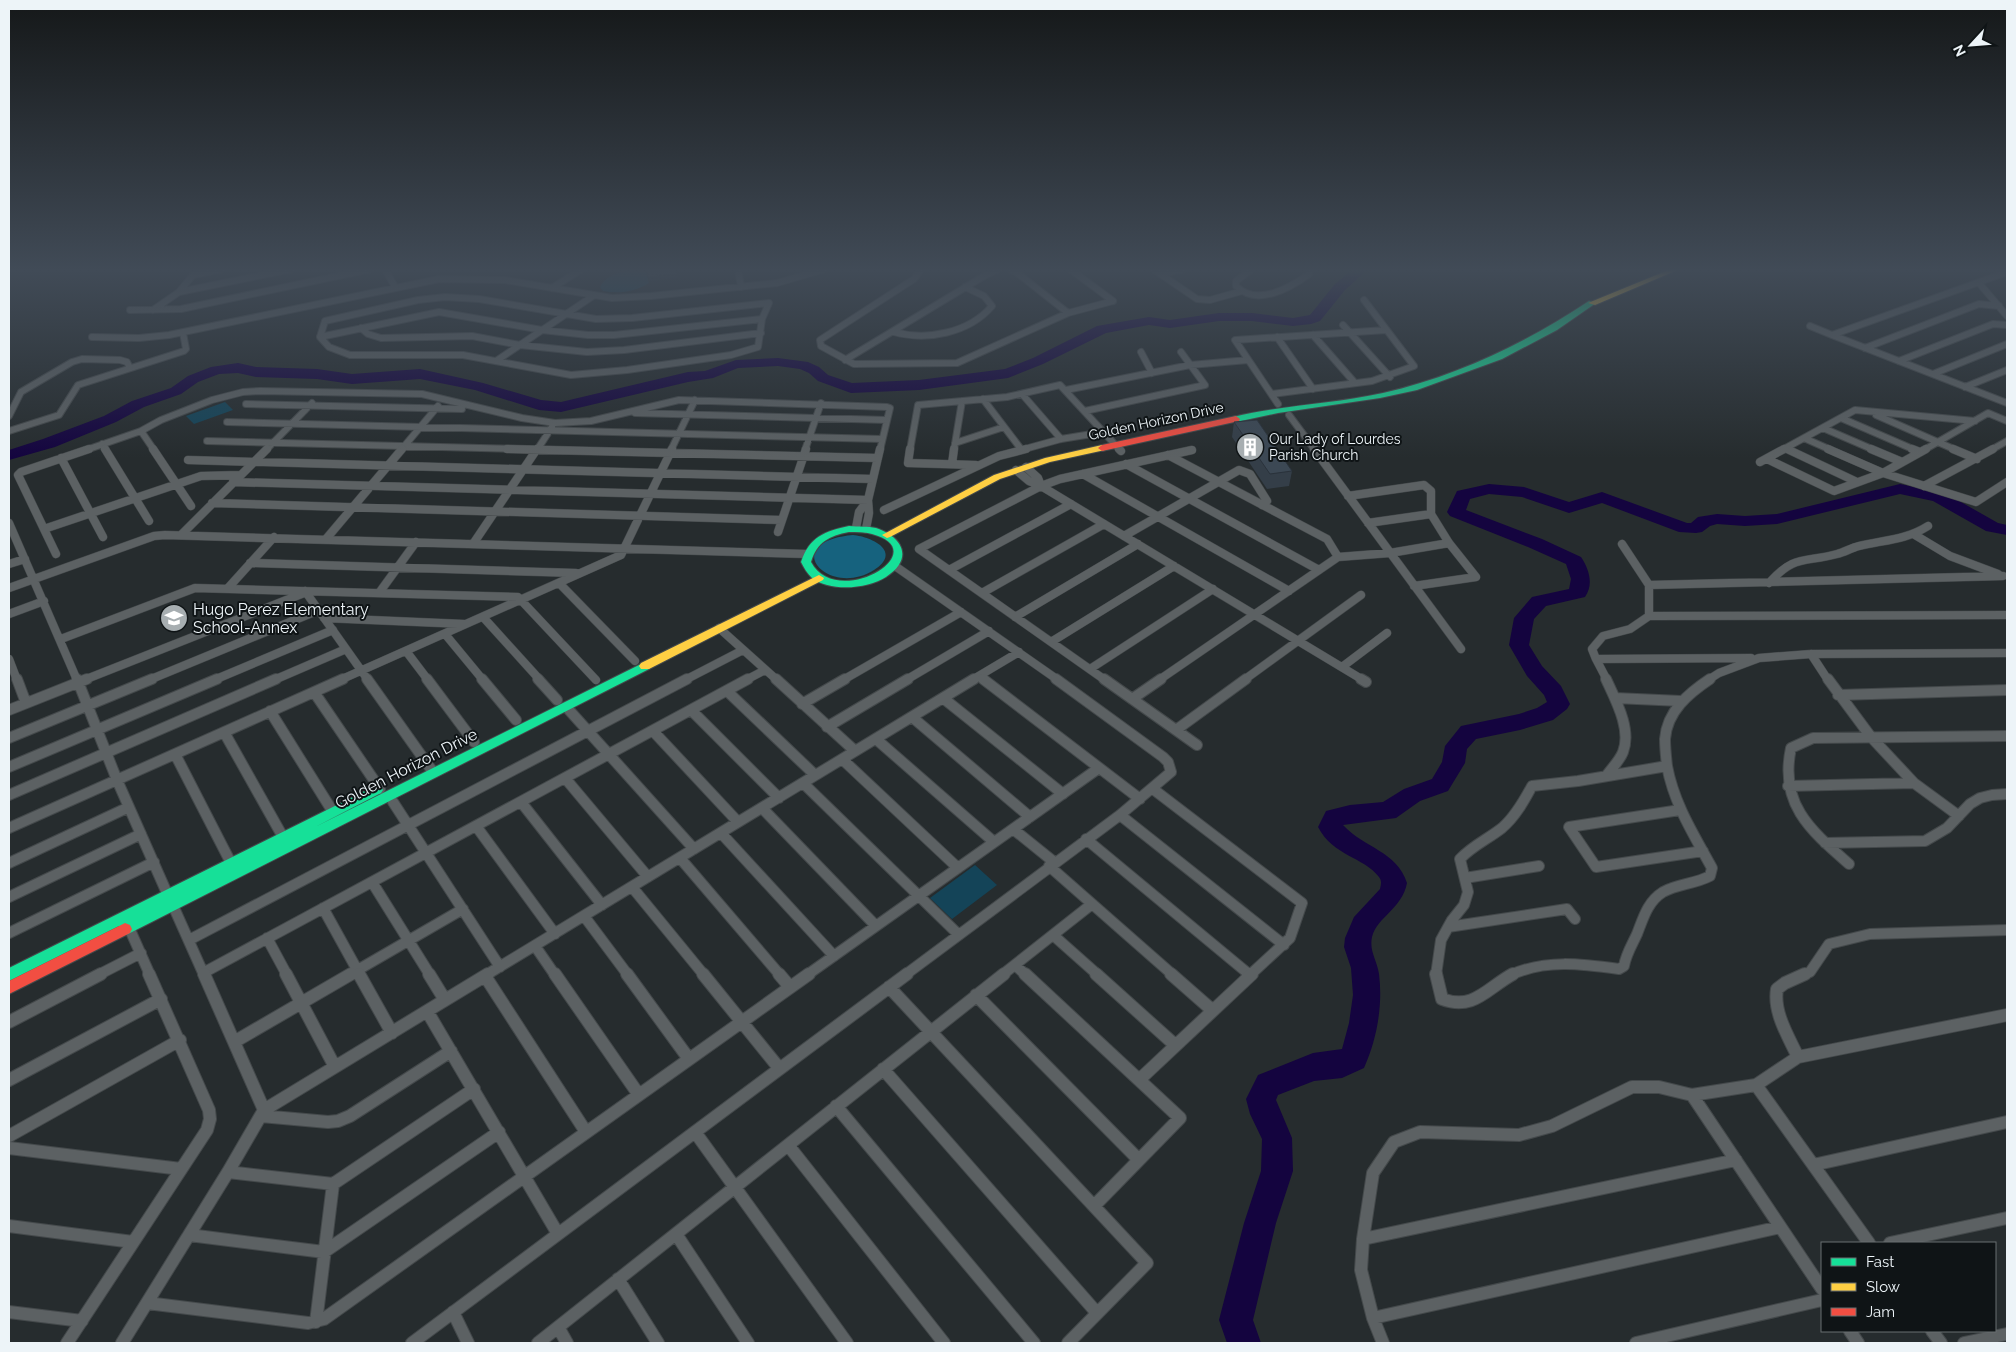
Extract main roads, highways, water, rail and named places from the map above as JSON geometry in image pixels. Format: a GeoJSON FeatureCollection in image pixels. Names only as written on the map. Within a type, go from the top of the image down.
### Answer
{"type":"FeatureCollection","features":[{"type":"Feature","properties":{"kind":"waterway"},"geometry":{"type":"LineString","coordinates":[[9,455],[49,443],[110,419],[138,404],[176,391],[193,379],[216,370],[238,368],[256,372],[317,374],[352,379],[420,374],[478,386],[539,405],[561,407],[688,377],[708,375],[736,364],[778,362],[803,365],[814,370],[823,378],[851,388],[919,385],[1008,373],[1038,361],[1096,332]]}},
{"type":"Feature","properties":{"kind":"waterway"},"geometry":{"type":"LineString","coordinates":[[1244,1343],[1236,1320],[1260,1223],[1277,1171],[1277,1138],[1265,1114],[1261,1099],[1268,1085],[1313,1067],[1342,1064],[1354,1058],[1364,1023],[1367,1004],[1365,968],[1357,947],[1358,938],[1363,925],[1393,889],[1392,876],[1387,869],[1345,842],[1330,827],[1335,818],[1350,814],[1388,811],[1412,795],[1440,785],[1453,763],[1456,746],[1469,732],[1520,722],[1545,714],[1559,704],[1553,691],[1534,671],[1519,645],[1524,618],[1539,601],[1578,593],[1581,579],[1574,561],[1535,543],[1456,512],[1463,495],[1489,489],[1524,492],[1569,508],[1602,497],[1685,528],[1696,528],[1704,521],[1717,519],[1745,521],[1777,519],[1900,489],[1939,497],[1992,527],[2007,530]]}},
{"type":"Feature","properties":{"kind":"place","name":"Our Lady of Lourdes Parish Church"},"geometry":{"type":"Point","coordinates":[1250,447]}},
{"type":"Feature","properties":{"kind":"place","name":"Hugo Perez Elementary School-Annex"},"geometry":{"type":"Point","coordinates":[174,618]}}]}
